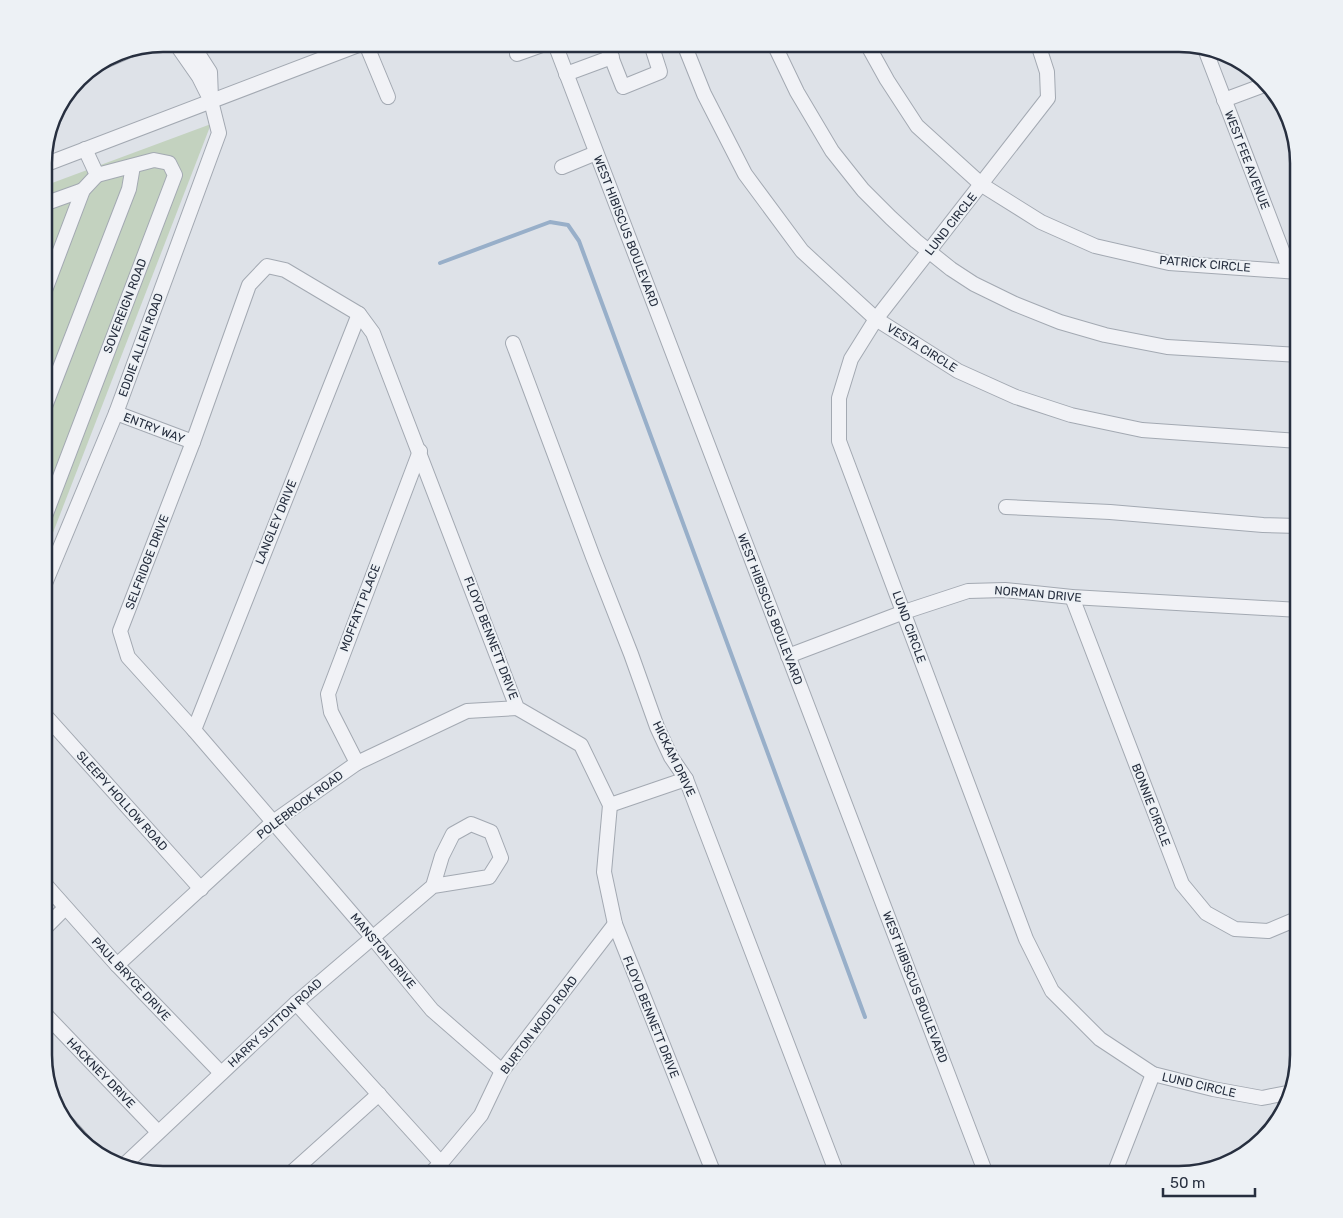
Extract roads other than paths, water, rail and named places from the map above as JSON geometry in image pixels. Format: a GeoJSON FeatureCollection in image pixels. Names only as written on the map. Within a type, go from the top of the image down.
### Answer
{"type":"FeatureCollection","features":[{"type":"Feature","properties":{"kind":"street"},"geometry":{"type":"LineString","coordinates":[[182,53],[199,78],[211,101]]}},
{"type":"Feature","properties":{"kind":"street"},"geometry":{"type":"LineString","coordinates":[[198,53],[210,72],[211,101]]}},
{"type":"Feature","properties":{"kind":"street"},"geometry":{"type":"LineString","coordinates":[[53,162],[337,53]]}},
{"type":"Feature","properties":{"kind":"street"},"geometry":{"type":"LineString","coordinates":[[370,53],[388,97]]}},
{"type":"Feature","properties":{"kind":"street","name":"WEST HIBISCUS BOULEVARD"},"geometry":{"type":"LineString","coordinates":[[558,53],[983,1166]]}},
{"type":"Feature","properties":{"kind":"street"},"geometry":{"type":"LineString","coordinates":[[610,53],[623,87],[660,72],[654,53]]}},
{"type":"Feature","properties":{"kind":"street","name":"VESTA CIRCLE"},"geometry":{"type":"LineString","coordinates":[[688,53],[704,94],[745,174],[802,251],[876,319],[958,371],[1016,397],[1071,415],[1142,430],[1290,440]]}},
{"type":"Feature","properties":{"kind":"street"},"geometry":{"type":"LineString","coordinates":[[778,53],[797,92],[832,151],[863,190],[916,241],[974,284],[1015,304],[1060,322],[1096,333],[1167,347],[1290,354]]}},
{"type":"Feature","properties":{"kind":"street","name":"PATRICK CIRCLE"},"geometry":{"type":"LineString","coordinates":[[872,53],[887,80],[918,126],[982,185],[1040,222],[1095,246],[1170,263],[1290,268]]}},
{"type":"Feature","properties":{"kind":"street","name":"LUND CIRCLE"},"geometry":{"type":"LineString","coordinates":[[1041,53],[1047,72],[1048,98],[876,319],[851,359],[839,398],[839,440],[1026,939],[1052,991],[1100,1039],[1153,1074],[1213,1089],[1262,1098],[1283,1094]]}},
{"type":"Feature","properties":{"kind":"street","name":"WEST FEE AVENUE"},"geometry":{"type":"LineString","coordinates":[[1208,56],[1290,263]]}},
{"type":"Feature","properties":{"kind":"street"},"geometry":{"type":"LineString","coordinates":[[566,74],[612,58]]}},
{"type":"Feature","properties":{"kind":"street"},"geometry":{"type":"LineString","coordinates":[[1224,100],[1260,87]]}},
{"type":"Feature","properties":{"kind":"street","name":"EDDIE ALLEN ROAD"},"geometry":{"type":"LineString","coordinates":[[53,564],[116,413],[219,133],[211,101]]}},
{"type":"Feature","properties":{"kind":"street"},"geometry":{"type":"LineString","coordinates":[[53,254],[82,190],[97,174],[86,149]]}},
{"type":"Feature","properties":{"kind":"street"},"geometry":{"type":"LineString","coordinates":[[562,166],[596,153]]}},
{"type":"Feature","properties":{"kind":"street","name":"SOVEREIGN ROAD"},"geometry":{"type":"LineString","coordinates":[[53,495],[175,175],[169,164],[154,160],[97,174]]}},
{"type":"Feature","properties":{"kind":"street"},"geometry":{"type":"LineString","coordinates":[[53,385],[129,189],[133,166]]}},
{"type":"Feature","properties":{"kind":"street"},"geometry":{"type":"LineString","coordinates":[[53,201],[82,190]]}},
{"type":"Feature","properties":{"kind":"street","name":"FLOYD BENNETT DRIVE"},"geometry":{"type":"LineString","coordinates":[[268,266],[285,270],[358,314],[374,333],[517,708],[581,745],[610,805],[604,872],[615,924],[711,1166]]}},
{"type":"Feature","properties":{"kind":"street","name":"SELFRIDGE DRIVE"},"geometry":{"type":"LineString","coordinates":[[268,266],[250,285],[193,442],[120,631],[128,657],[273,822]]}},
{"type":"Feature","properties":{"kind":"street","name":"LANGLEY DRIVE"},"geometry":{"type":"LineString","coordinates":[[194,730],[358,314]]}},
{"type":"Feature","properties":{"kind":"street","name":"HICKAM DRIVE"},"geometry":{"type":"LineString","coordinates":[[513,343],[657,727],[672,757],[686,779],[834,1166]]}},
{"type":"Feature","properties":{"kind":"street","name":"ENTRY WAY"},"geometry":{"type":"LineString","coordinates":[[116,413],[193,442]]}},
{"type":"Feature","properties":{"kind":"street","name":"MOFFATT PLACE"},"geometry":{"type":"LineString","coordinates":[[357,763],[331,712],[328,694],[420,451]]}},
{"type":"Feature","properties":{"kind":"street"},"geometry":{"type":"LineString","coordinates":[[1006,507],[1110,512],[1290,526]]}},
{"type":"Feature","properties":{"kind":"street","name":"NORMAN DRIVE"},"geometry":{"type":"LineString","coordinates":[[788,656],[904,612],[968,591],[1005,590],[1072,597],[1290,609]]}},
{"type":"Feature","properties":{"kind":"street","name":"BONNIE CIRCLE"},"geometry":{"type":"LineString","coordinates":[[1072,597],[1182,884],[1206,913],[1235,929],[1268,931],[1290,922]]}},
{"type":"Feature","properties":{"kind":"street","name":"POLEBROOK ROAD"},"geometry":{"type":"LineString","coordinates":[[117,965],[273,822],[357,763],[467,711],[517,708]]}},
{"type":"Feature","properties":{"kind":"street","name":"SLEEPY HOLLOW ROAD"},"geometry":{"type":"LineString","coordinates":[[53,724],[201,889]]}},
{"type":"Feature","properties":{"kind":"street"},"geometry":{"type":"LineString","coordinates":[[610,805],[686,779]]}},
{"type":"Feature","properties":{"kind":"street","name":"MANSTON DRIVE"},"geometry":{"type":"LineString","coordinates":[[273,822],[432,1010],[502,1071]]}},
{"type":"Feature","properties":{"kind":"street"},"geometry":{"type":"LineString","coordinates":[[471,824],[491,832],[501,858],[490,877],[433,886],[442,856],[453,834],[471,824]]}},
{"type":"Feature","properties":{"kind":"street","name":"HARRY SUTTON ROAD"},"geometry":{"type":"LineString","coordinates":[[129,1160],[296,1003],[433,886]]}},
{"type":"Feature","properties":{"kind":"street","name":"PAUL BRYCE DRIVE"},"geometry":{"type":"LineString","coordinates":[[53,894],[117,965],[221,1073]]}},
{"type":"Feature","properties":{"kind":"street"},"geometry":{"type":"LineString","coordinates":[[53,920],[65,908]]}},
{"type":"Feature","properties":{"kind":"street","name":"BURTON WOOD ROAD"},"geometry":{"type":"LineString","coordinates":[[438,1166],[481,1115],[502,1071],[615,924]]}},
{"type":"Feature","properties":{"kind":"street"},"geometry":{"type":"LineString","coordinates":[[296,1003],[441,1163]]}},
{"type":"Feature","properties":{"kind":"street","name":"HACKNEY DRIVE"},"geometry":{"type":"LineString","coordinates":[[53,1022],[158,1132]]}},
{"type":"Feature","properties":{"kind":"street"},"geometry":{"type":"LineString","coordinates":[[1117,1166],[1153,1074]]}},
{"type":"Feature","properties":{"kind":"street"},"geometry":{"type":"LineString","coordinates":[[299,1166],[379,1094]]}},
{"type":"Feature","properties":{"kind":"waterway"},"geometry":{"type":"LineString","coordinates":[[440,263],[550,222],[568,225],[579,241],[865,1017]]}}]}
